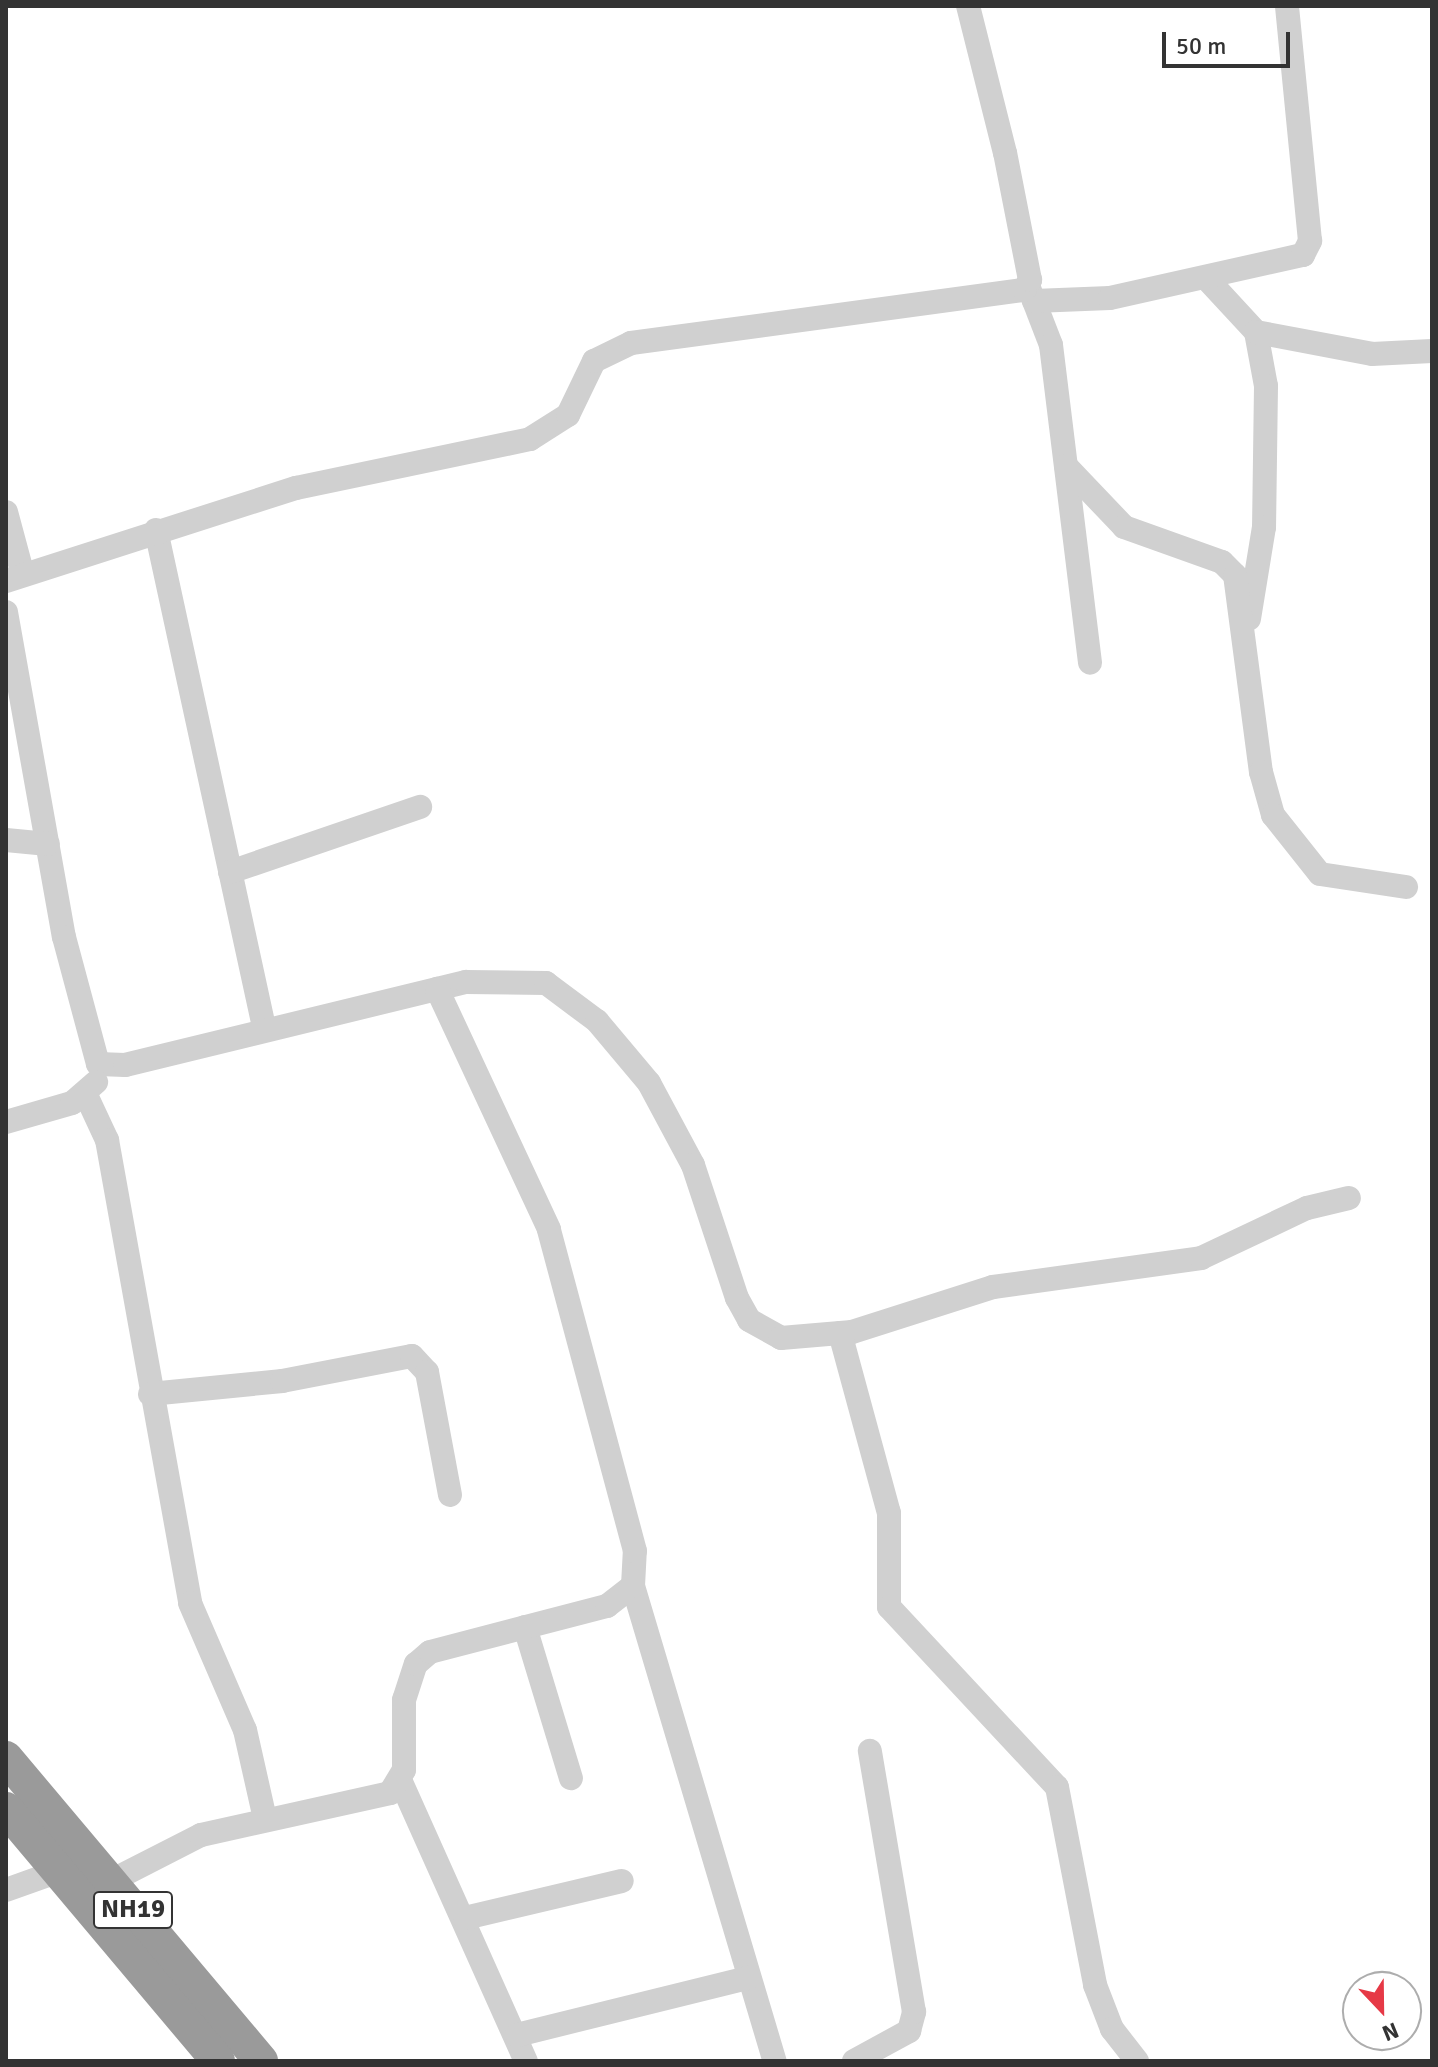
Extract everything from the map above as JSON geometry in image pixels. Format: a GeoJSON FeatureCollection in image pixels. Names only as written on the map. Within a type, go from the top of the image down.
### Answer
{"type":"FeatureCollection","features":[{"type":"Feature","properties":{"kind":"highway","name":"NH19"},"geometry":{"type":"LineString","coordinates":[[6,1758],[261,2061]]}},
{"type":"Feature","properties":{"kind":"highway","name":"NH19"},"geometry":{"type":"LineString","coordinates":[[6,1809],[218,2061]]}},
{"type":"Feature","properties":{"kind":"street"},"geometry":{"type":"LineString","coordinates":[[968,6],[1031,293],[1051,345],[1090,663]]}},
{"type":"Feature","properties":{"kind":"street"},"geometry":{"type":"LineString","coordinates":[[6,512],[14,578],[156,530],[296,488],[530,439],[568,415],[594,361],[631,343],[1031,293],[1110,298],[1292,261],[1310,241],[1287,6]]}},
{"type":"Feature","properties":{"kind":"street"},"geometry":{"type":"LineString","coordinates":[[1207,279],[1256,332],[1266,386],[1264,527],[1245,630]]}},
{"type":"Feature","properties":{"kind":"street"},"geometry":{"type":"LineString","coordinates":[[1256,332],[1372,354],[1432,351]]}},
{"type":"Feature","properties":{"kind":"street"},"geometry":{"type":"LineString","coordinates":[[1066,466],[1124,527],[1222,562],[1243,597],[1261,772],[1273,815],[1320,874],[1406,887]]}},
{"type":"Feature","properties":{"kind":"street"},"geometry":{"type":"LineString","coordinates":[[156,530],[264,1027]]}},
{"type":"Feature","properties":{"kind":"street"},"geometry":{"type":"LineString","coordinates":[[6,612],[85,1034],[98,1064],[86,1095],[107,1140],[150,1394],[190,1603],[245,1730],[265,1819]]}},
{"type":"Feature","properties":{"kind":"street"},"geometry":{"type":"LineString","coordinates":[[230,872],[420,807]]}},
{"type":"Feature","properties":{"kind":"street"},"geometry":{"type":"LineString","coordinates":[[6,840],[48,844]]}},
{"type":"Feature","properties":{"kind":"street"},"geometry":{"type":"LineString","coordinates":[[98,1064],[125,1065],[264,1027],[437,989],[527,979],[546,983],[597,1021],[640,1071],[681,1139],[749,1320],[781,1338],[840,1333],[993,1287],[1201,1258],[1307,1208],[1349,1198]]}},
{"type":"Feature","properties":{"kind":"street"},"geometry":{"type":"LineString","coordinates":[[437,989],[549,1229],[635,1551],[633,1586],[775,2061]]}},
{"type":"Feature","properties":{"kind":"street"},"geometry":{"type":"LineString","coordinates":[[6,1122],[86,1095]]}},
{"type":"Feature","properties":{"kind":"street"},"geometry":{"type":"LineString","coordinates":[[840,1333],[889,1513],[889,1607],[1057,1787],[1095,1985],[1112,2029],[1137,2061]]}},
{"type":"Feature","properties":{"kind":"street"},"geometry":{"type":"LineString","coordinates":[[150,1394],[282,1381],[412,1356],[427,1372],[450,1495]]}},
{"type":"Feature","properties":{"kind":"street"},"geometry":{"type":"LineString","coordinates":[[526,2061],[465,1918],[401,1782],[404,1700],[416,1664],[430,1652],[607,1606],[633,1586]]}},
{"type":"Feature","properties":{"kind":"street"},"geometry":{"type":"LineString","coordinates":[[525,1627],[571,1778]]}},
{"type":"Feature","properties":{"kind":"street"},"geometry":{"type":"LineString","coordinates":[[854,2061],[909,2031],[914,2012],[870,1751]]}},
{"type":"Feature","properties":{"kind":"street"},"geometry":{"type":"LineString","coordinates":[[109,1882],[201,1835],[390,1793],[401,1782]]}},
{"type":"Feature","properties":{"kind":"street"},"geometry":{"type":"LineString","coordinates":[[6,1890],[59,1871]]}},
{"type":"Feature","properties":{"kind":"street"},"geometry":{"type":"LineString","coordinates":[[465,1918],[622,1881]]}},
{"type":"Feature","properties":{"kind":"street"},"geometry":{"type":"LineString","coordinates":[[517,2035],[748,1978]]}}]}
